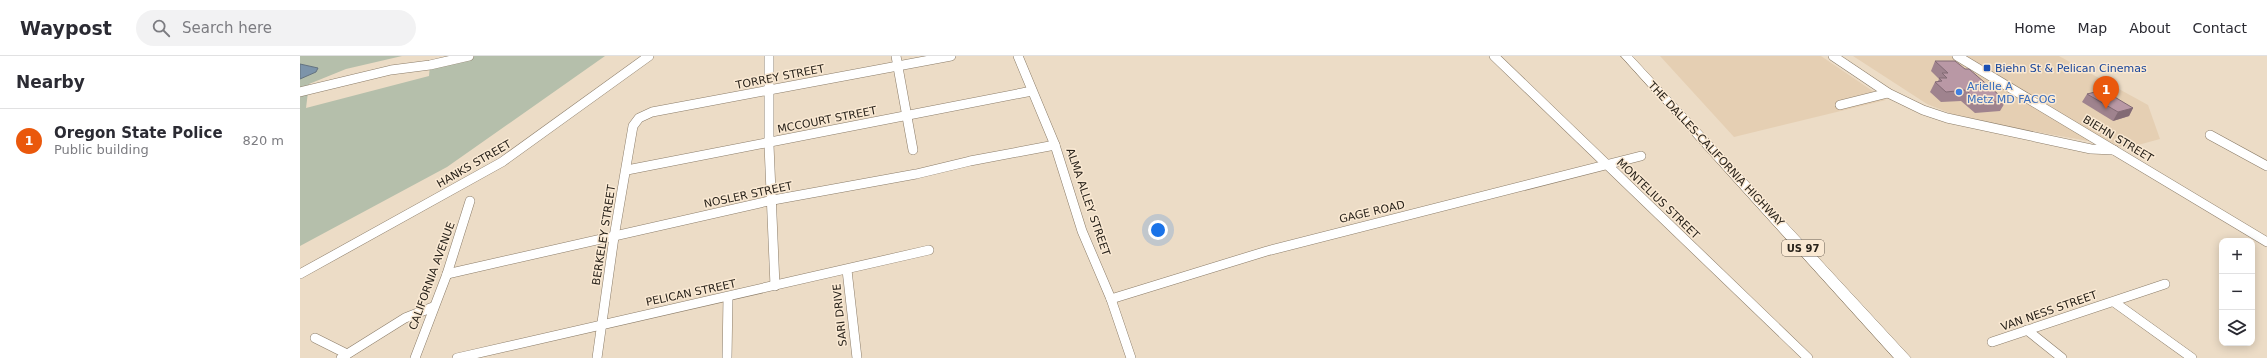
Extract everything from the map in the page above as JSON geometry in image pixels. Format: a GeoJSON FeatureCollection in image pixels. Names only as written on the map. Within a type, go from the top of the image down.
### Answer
{"type":"FeatureCollection","features":[{"type":"Feature","properties":{"kind":"highway","name":"THE DALLES-CALIFORNIA HIGHWAY"},"geometry":{"type":"LineString","coordinates":[[1626,56],[1899,354]]}},
{"type":"Feature","properties":{"kind":"highway"},"geometry":{"type":"LineString","coordinates":[[1899,354],[1913,358]]}},
{"type":"Feature","properties":{"kind":"street"},"geometry":{"type":"LineString","coordinates":[[300,92],[391,70],[430,65],[469,56]]}},
{"type":"Feature","properties":{"kind":"street","name":"HANKS STREET"},"geometry":{"type":"LineString","coordinates":[[300,274],[502,162],[649,56]]}},
{"type":"Feature","properties":{"kind":"street"},"geometry":{"type":"LineString","coordinates":[[769,56],[771,90],[769,143],[773,200],[775,286]]}},
{"type":"Feature","properties":{"kind":"street"},"geometry":{"type":"LineString","coordinates":[[896,56],[913,150]]}},
{"type":"Feature","properties":{"kind":"street","name":"TORREY STREET"},"geometry":{"type":"LineString","coordinates":[[639,118],[652,112],[951,56]]}},
{"type":"Feature","properties":{"kind":"street","name":"ALMA ALLEY STREET"},"geometry":{"type":"LineString","coordinates":[[1018,56],[1055,145],[1082,231],[1111,299],[1131,358]]}},
{"type":"Feature","properties":{"kind":"street","name":"MONTELIUS STREET"},"geometry":{"type":"LineString","coordinates":[[1494,56],[1808,358]]}},
{"type":"Feature","properties":{"kind":"street"},"geometry":{"type":"LineString","coordinates":[[1833,56],[1888,93],[1923,110],[1947,118],[2091,149],[2114,150]]}},
{"type":"Feature","properties":{"kind":"street","name":"BIEHN STREET"},"geometry":{"type":"LineString","coordinates":[[1957,56],[2266,239]]}},
{"type":"Feature","properties":{"kind":"street","name":"MCCOURT STREET"},"geometry":{"type":"LineString","coordinates":[[627,170],[1032,91]]}},
{"type":"Feature","properties":{"kind":"street"},"geometry":{"type":"LineString","coordinates":[[1840,105],[1888,93]]}},
{"type":"Feature","properties":{"kind":"street","name":"BERKELEY STREET"},"geometry":{"type":"LineString","coordinates":[[597,358],[603,324],[614,237],[627,170],[633,126],[639,118]]}},
{"type":"Feature","properties":{"kind":"street"},"geometry":{"type":"LineString","coordinates":[[2210,134],[2267,166]]}},
{"type":"Feature","properties":{"kind":"street","name":"NOSLER STREET"},"geometry":{"type":"LineString","coordinates":[[447,274],[773,200],[916,174],[1055,145]]}},
{"type":"Feature","properties":{"kind":"street","name":"GAGE ROAD"},"geometry":{"type":"LineString","coordinates":[[1111,299],[1268,250],[1607,166],[1641,156]]}},
{"type":"Feature","properties":{"kind":"street","name":"CALIFORNIA AVENUE"},"geometry":{"type":"LineString","coordinates":[[415,358],[433,307],[447,274],[470,201]]}},
{"type":"Feature","properties":{"kind":"street","name":"PELICAN STREET"},"geometry":{"type":"LineString","coordinates":[[457,358],[930,250]]}},
{"type":"Feature","properties":{"kind":"street","name":"SARI DRIVE"},"geometry":{"type":"LineString","coordinates":[[847,270],[857,358]]}},
{"type":"Feature","properties":{"kind":"street","name":"VAN NESS STREET"},"geometry":{"type":"LineString","coordinates":[[1992,342],[2165,284]]}},
{"type":"Feature","properties":{"kind":"street"},"geometry":{"type":"LineString","coordinates":[[726,358],[728,297]]}},
{"type":"Feature","properties":{"kind":"street"},"geometry":{"type":"LineString","coordinates":[[2114,302],[2192,358]]}},
{"type":"Feature","properties":{"kind":"street"},"geometry":{"type":"LineString","coordinates":[[315,338],[344,356],[405,318],[433,307]]}},
{"type":"Feature","properties":{"kind":"street"},"geometry":{"type":"LineString","coordinates":[[2027,330],[2062,358]]}},
{"type":"Feature","properties":{"kind":"shaded area"},"geometry":{"type":"Polygon","coordinates":[[[1660,56],[1821,56],[1886,100],[1734,137],[1660,56]]]}},
{"type":"Feature","properties":{"kind":"shaded area"},"geometry":{"type":"Polygon","coordinates":[[[1853,56],[2059,56],[2148,105],[2160,139],[2127,148],[2016,128],[1952,114],[1927,104],[1853,56]]]}},
{"type":"Feature","properties":{"kind":"green space"},"geometry":{"type":"Polygon","coordinates":[[[300,56],[402,56],[346,69],[309,84],[306,108],[429,76],[430,65],[469,56],[605,56],[447,167],[300,246],[300,79],[316,72],[318,68],[300,64],[300,56]]]}},
{"type":"Feature","properties":{"kind":"water"},"geometry":{"type":"Polygon","coordinates":[[[300,64],[318,68],[316,72],[300,79],[300,64]]]}},
{"type":"Feature","properties":{"kind":"building"},"geometry":{"type":"Polygon","coordinates":[[[1935,61],[1955,61],[1965,69],[1969,69],[2006,101],[1980,103],[1966,90],[1946,92],[1935,82],[1942,81],[1939,78],[1947,78],[1942,73],[1948,73],[1935,61]]]}},
{"type":"Feature","properties":{"kind":"building"},"geometry":{"type":"Polygon","coordinates":[[[2103,90],[2133,108],[2118,112],[2087,94],[2103,90]]]}},
{"type":"Feature","properties":{"kind":"place","name":"Biehn St & Pelican Cinemas"},"geometry":{"type":"Point","coordinates":[1987,68]}},
{"type":"Feature","properties":{"kind":"place","name":"Arielle A Metz MD FACOG"},"geometry":{"type":"Point","coordinates":[1959,92]}},
{"type":"Feature","properties":{"kind":"place","name":"Oregon State Police"},"geometry":{"type":"Point","coordinates":[2106,109]}}]}
